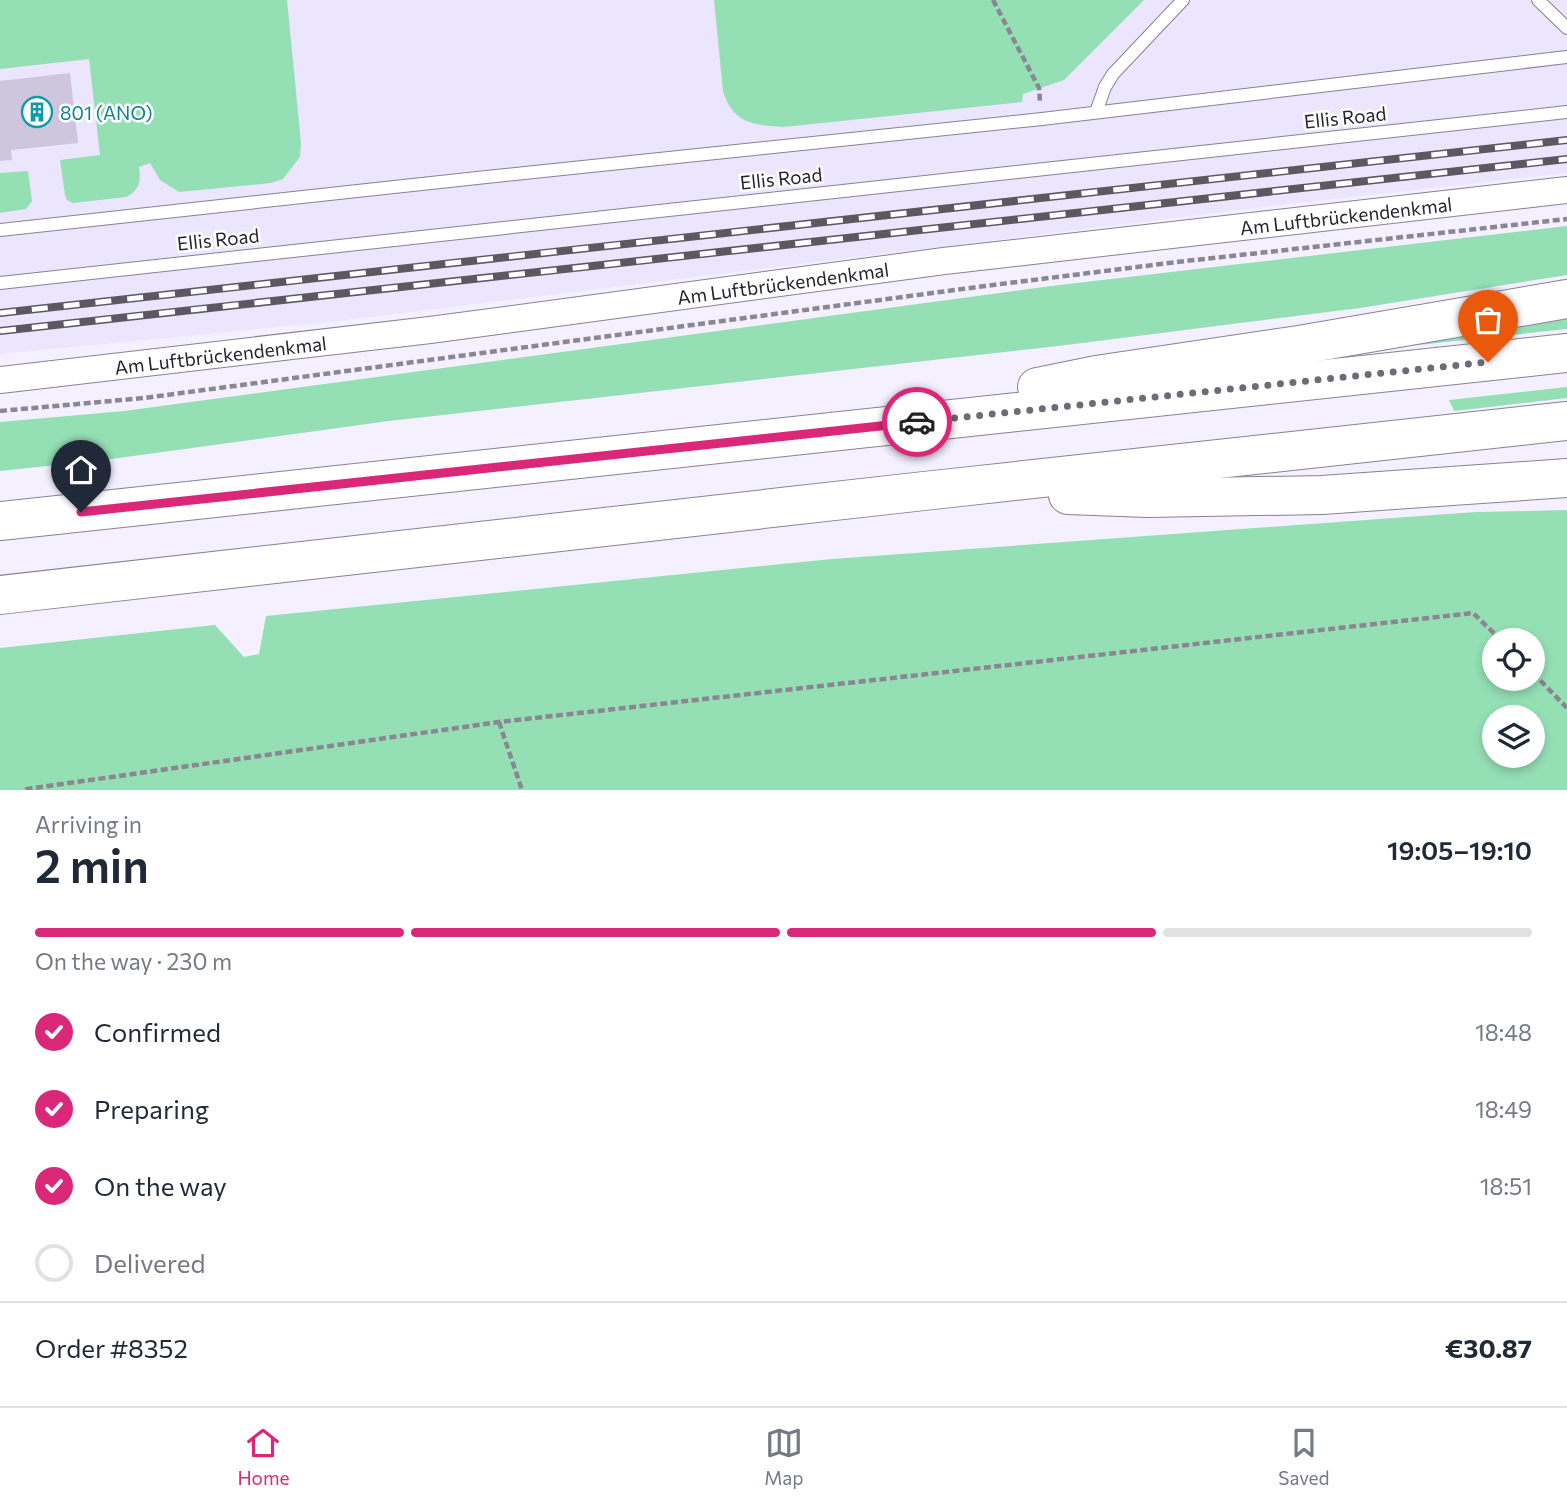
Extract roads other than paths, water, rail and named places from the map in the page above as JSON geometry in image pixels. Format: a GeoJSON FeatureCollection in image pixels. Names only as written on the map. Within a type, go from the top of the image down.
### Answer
{"type":"FeatureCollection","features":[{"type":"Feature","properties":{"kind":"highway"},"geometry":{"type":"LineString","coordinates":[[814,433],[1096,375],[1299,345],[1567,299]]}},
{"type":"Feature","properties":{"kind":"highway"},"geometry":{"type":"LineString","coordinates":[[0,521],[1567,353]]}},
{"type":"Feature","properties":{"kind":"highway"},"geometry":{"type":"LineString","coordinates":[[0,595],[1567,421]]}},
{"type":"Feature","properties":{"kind":"highway"},"geometry":{"type":"LineString","coordinates":[[933,490],[1147,498],[1322,495],[1567,478]]}},
{"type":"Feature","properties":{"kind":"street","name":"Am Luftbrückendenkmal"},"geometry":{"type":"LineString","coordinates":[[0,380],[430,330],[944,261],[1567,190]]}},
{"type":"Feature","properties":{"kind":"lane"},"geometry":{"type":"LineString","coordinates":[[1096,112],[1113,74],[1183,0]]}},
{"type":"Feature","properties":{"kind":"lane"},"geometry":{"type":"LineString","coordinates":[[1538,0],[1567,28]]}},
{"type":"Feature","properties":{"kind":"lane"},"geometry":{"type":"LineString","coordinates":[[0,230],[1042,119],[1567,57]]}},
{"type":"Feature","properties":{"kind":"lane","name":"Ellis Road"},"geometry":{"type":"LineString","coordinates":[[0,283],[1567,112]]}},
{"type":"Feature","properties":{"kind":"railway"},"geometry":{"type":"LineString","coordinates":[[0,313],[1567,140]]}},
{"type":"Feature","properties":{"kind":"railway"},"geometry":{"type":"LineString","coordinates":[[0,331],[1567,159]]}},
{"type":"Feature","properties":{"kind":"place","name":"801 (ANO)"},"geometry":{"type":"Point","coordinates":[37,112]}}]}
